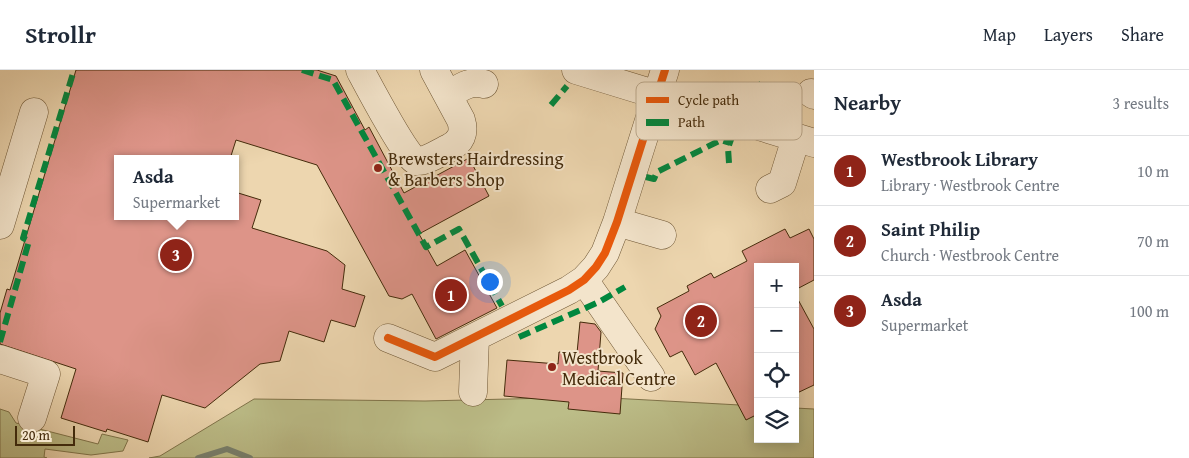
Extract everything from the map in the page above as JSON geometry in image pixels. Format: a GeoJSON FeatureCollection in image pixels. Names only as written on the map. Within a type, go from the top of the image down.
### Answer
{"type":"FeatureCollection","features":[{"type":"Feature","properties":{"kind":"street"},"geometry":{"type":"LineString","coordinates":[[360,70],[401,144],[411,158],[417,161],[426,159],[455,145],[462,136],[464,128],[434,70]]}},
{"type":"Feature","properties":{"kind":"street"},"geometry":{"type":"LineString","coordinates":[[576,70],[662,82]]}},
{"type":"Feature","properties":{"kind":"street"},"geometry":{"type":"LineString","coordinates":[[448,96],[462,86],[476,82],[484,84]]}},
{"type":"Feature","properties":{"kind":"street"},"geometry":{"type":"LineString","coordinates":[[0,225],[34,112]]}},
{"type":"Feature","properties":{"kind":"street"},"geometry":{"type":"LineString","coordinates":[[388,338],[435,358],[584,280],[605,253],[643,140]]}},
{"type":"Feature","properties":{"kind":"street"},"geometry":{"type":"LineString","coordinates":[[770,189],[782,183],[805,140]]}},
{"type":"Feature","properties":{"kind":"street"},"geometry":{"type":"LineString","coordinates":[[617,222],[662,235]]}},
{"type":"Feature","properties":{"kind":"street"},"geometry":{"type":"LineString","coordinates":[[584,280],[651,378]]}},
{"type":"Feature","properties":{"kind":"street"},"geometry":{"type":"LineString","coordinates":[[473,392],[475,338]]}},
{"type":"Feature","properties":{"kind":"street"},"geometry":{"type":"LineString","coordinates":[[0,358],[46,374],[32,418]]}},
{"type":"Feature","properties":{"kind":"green space"},"geometry":{"type":"Polygon","coordinates":[[[593,397],[754,406],[754,443],[799,443],[799,408],[814,409],[814,458],[149,458],[160,456],[254,399],[425,401],[593,397]]]}},
{"type":"Feature","properties":{"kind":"green space"},"geometry":{"type":"Polygon","coordinates":[[[0,409],[9,412],[16,423],[98,444],[102,434],[128,440],[123,451],[91,455],[45,449],[44,457],[47,458],[0,458],[0,409]]]}},
{"type":"Feature","properties":{"kind":"building"},"geometry":{"type":"Polygon","coordinates":[[[76,70],[317,70],[336,76],[365,130],[369,127],[404,193],[469,158],[489,196],[419,234],[437,266],[465,250],[497,308],[436,339],[412,294],[402,299],[389,296],[317,165],[236,140],[231,155],[114,155],[114,220],[239,220],[239,193],[261,200],[252,228],[327,251],[345,265],[342,289],[365,296],[355,327],[331,320],[324,342],[289,331],[280,361],[260,364],[205,408],[162,395],[148,442],[107,429],[106,432],[61,418],[76,369],[0,344],[0,313],[7,289],[10,290],[76,70]]]}},
{"type":"Feature","properties":{"kind":"building"},"geometry":{"type":"Polygon","coordinates":[[[785,229],[790,238],[809,229],[814,239],[814,280],[799,288],[799,263],[754,263],[754,416],[746,420],[716,363],[695,375],[682,351],[670,357],[655,329],[661,316],[657,308],[689,291],[687,286],[711,273],[714,278],[747,261],[742,251],[785,229]]]}},
{"type":"Feature","properties":{"kind":"building"},"geometry":{"type":"Polygon","coordinates":[[[799,301],[814,329],[814,385],[799,392],[799,301]]]}},
{"type":"Feature","properties":{"kind":"building","name":"Westbrook Medical Centre"},"geometry":{"type":"Polygon","coordinates":[[[580,322],[595,324],[601,332],[598,371],[623,373],[620,414],[568,409],[569,402],[504,396],[507,360],[558,364],[559,352],[577,353],[580,322]]]}},
{"type":"Feature","properties":{"kind":"waterway"},"geometry":{"type":"LineString","coordinates":[[198,458],[227,449],[250,458]]}},
{"type":"Feature","properties":{"kind":"marked path"},"geometry":{"type":"LineString","coordinates":[[0,342],[29,241],[23,238],[74,70]]}},
{"type":"Feature","properties":{"kind":"marked path"},"geometry":{"type":"LineString","coordinates":[[302,70],[333,80],[426,247],[459,229],[502,306]]}},
{"type":"Feature","properties":{"kind":"marked path"},"geometry":{"type":"LineString","coordinates":[[551,105],[567,86]]}},
{"type":"Feature","properties":{"kind":"marked path"},"geometry":{"type":"LineString","coordinates":[[646,177],[654,179],[657,172],[721,140],[730,143]]}},
{"type":"Feature","properties":{"kind":"marked path"},"geometry":{"type":"LineString","coordinates":[[729,163],[728,148],[731,140]]}},
{"type":"Feature","properties":{"kind":"marked path"},"geometry":{"type":"LineString","coordinates":[[519,337],[599,302],[625,287]]}},
{"type":"Feature","properties":{"kind":"cycle path"},"geometry":{"type":"LineString","coordinates":[[661,82],[665,70]]}},
{"type":"Feature","properties":{"kind":"cycle path"},"geometry":{"type":"LineString","coordinates":[[388,338],[435,357],[569,290],[584,280],[605,253],[617,222],[643,140]]}},
{"type":"Feature","properties":{"kind":"place","name":"Brewsters Hairdressing & Barbers Shop"},"geometry":{"type":"Point","coordinates":[378,168]}},
{"type":"Feature","properties":{"kind":"place","name":"Asda"},"geometry":{"type":"Point","coordinates":[176,255]}},
{"type":"Feature","properties":{"kind":"place","name":"Westbrook Library"},"geometry":{"type":"Point","coordinates":[451,295]}},
{"type":"Feature","properties":{"kind":"place","name":"Saint Philip"},"geometry":{"type":"Point","coordinates":[701,321]}},
{"type":"Feature","properties":{"kind":"place","name":"Westbrook Medical Centre"},"geometry":{"type":"Point","coordinates":[552,367]}}]}
